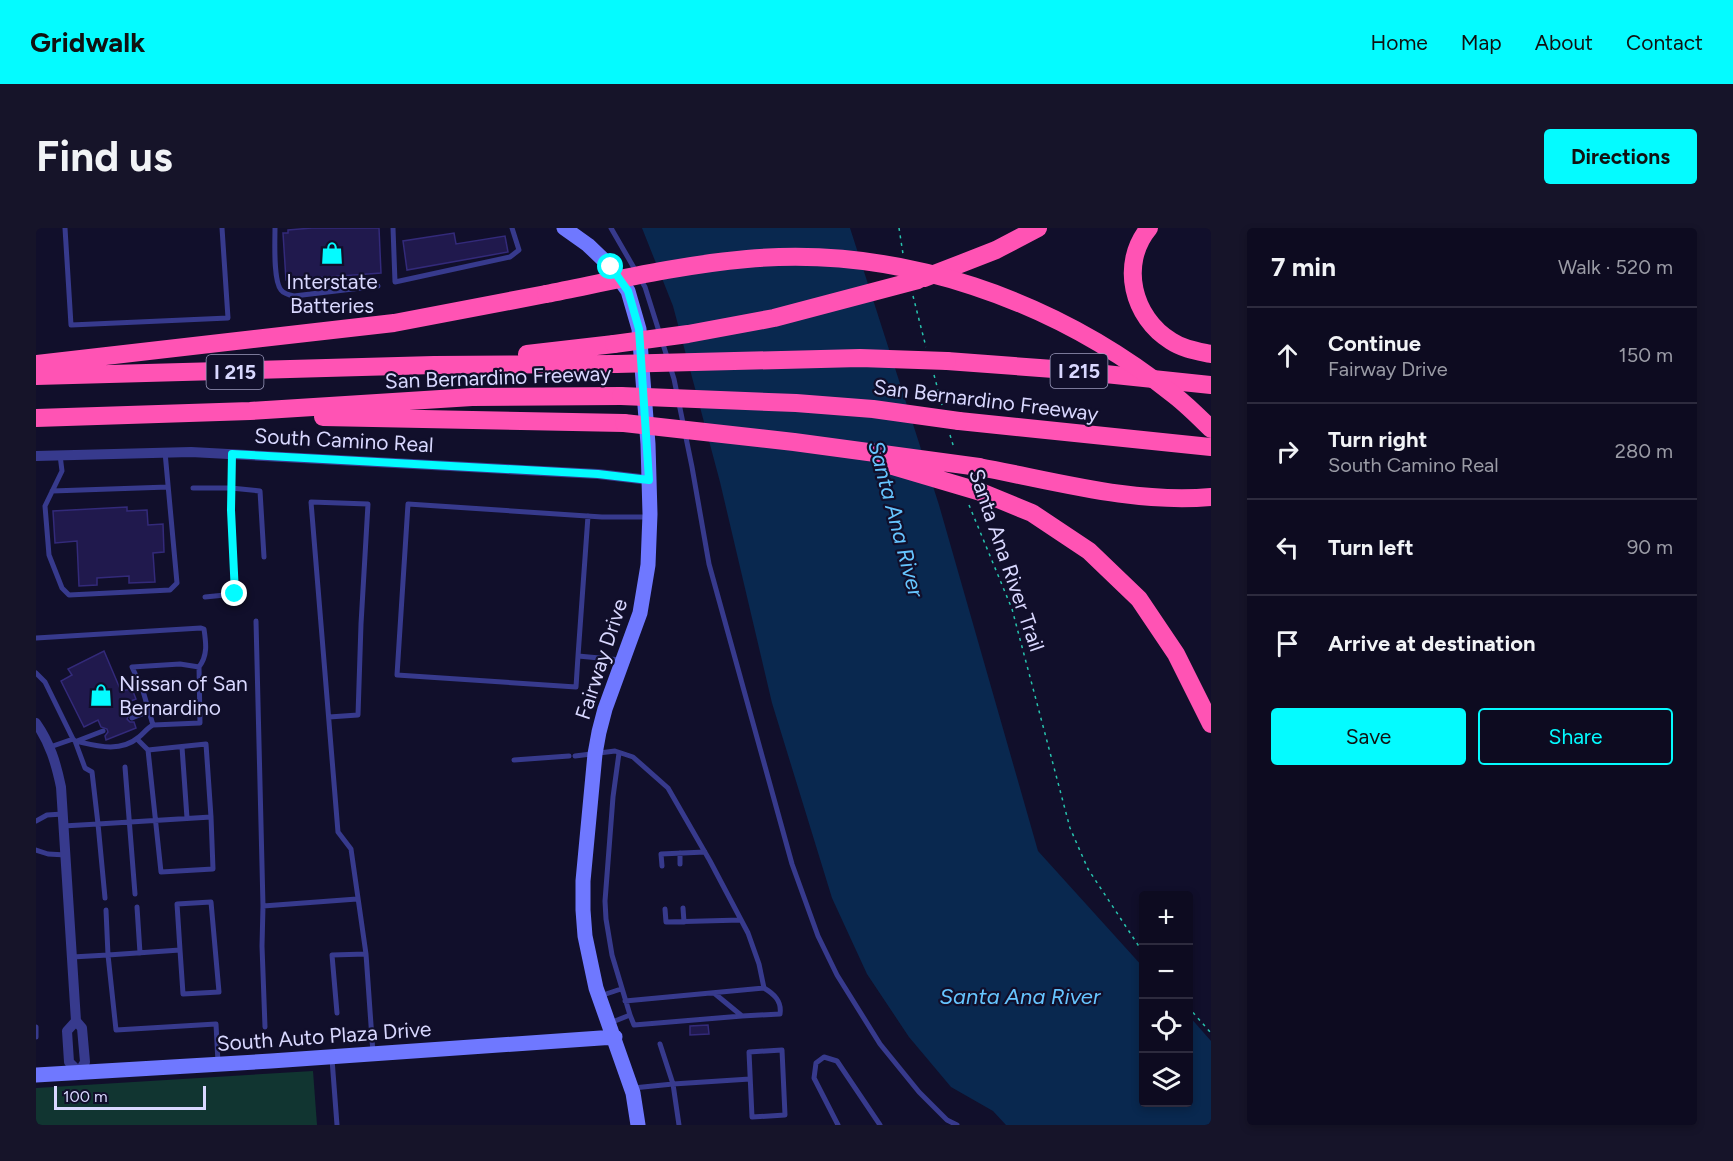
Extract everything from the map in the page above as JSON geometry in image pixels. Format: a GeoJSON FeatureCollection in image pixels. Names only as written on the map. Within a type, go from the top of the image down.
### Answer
{"type":"FeatureCollection","features":[{"type":"Feature","properties":{"kind":"highway"},"geometry":{"type":"LineString","coordinates":[[434,365],[688,334],[774,318],[918,280],[996,250],[1038,228]]}},
{"type":"Feature","properties":{"kind":"highway"},"geometry":{"type":"LineString","coordinates":[[1149,228],[1136,250],[1133,267],[1133,284],[1137,301],[1145,317],[1157,332],[1191,350],[1211,354]]}},
{"type":"Feature","properties":{"kind":"highway"},"geometry":{"type":"LineString","coordinates":[[36,364],[394,323],[662,270],[749,259],[796,258],[854,261],[920,271],[1016,301],[1087,336],[1155,380],[1211,429]]}},
{"type":"Feature","properties":{"kind":"highway","name":"San Bernardino Freeway"},"geometry":{"type":"LineString","coordinates":[[36,376],[434,365],[616,364],[860,358],[1067,370],[1211,385]]}},
{"type":"Feature","properties":{"kind":"highway","name":"San Bernardino Freeway"},"geometry":{"type":"LineString","coordinates":[[36,418],[250,411],[472,397],[621,396],[873,409],[951,423],[1211,447]]}},
{"type":"Feature","properties":{"kind":"highway"},"geometry":{"type":"LineString","coordinates":[[250,411],[308,417],[624,423],[794,442],[979,467],[1131,495],[1165,498],[1211,497]]}},
{"type":"Feature","properties":{"kind":"highway"},"geometry":{"type":"LineString","coordinates":[[794,442],[891,464],[975,497],[1032,513],[1089,551],[1139,599],[1176,654],[1211,724]]}},
{"type":"Feature","properties":{"kind":"street","name":"Fairway Drive"},"geometry":{"type":"LineString","coordinates":[[564,228],[588,245],[611,267],[628,291],[639,329],[649,480],[648,564],[640,613],[605,709],[595,754],[583,881],[586,943],[600,996],[632,1088],[638,1125]]}},
{"type":"Feature","properties":{"kind":"street","name":"South Camino Real"},"geometry":{"type":"LineString","coordinates":[[36,456],[165,452],[232,454],[598,474],[649,480]]}},
{"type":"Feature","properties":{"kind":"street"},"geometry":{"type":"LineString","coordinates":[[36,723],[56,762],[61,787],[76,1021],[82,1028],[85,1062],[79,1072],[69,1062],[67,1031],[76,1021]]}},
{"type":"Feature","properties":{"kind":"street","name":"South Auto Plaza Drive"},"geometry":{"type":"LineString","coordinates":[[36,1075],[373,1054],[612,1030]]}},
{"type":"Feature","properties":{"kind":"lane"},"geometry":{"type":"LineString","coordinates":[[65,228],[71,325],[228,318],[222,228]]}},
{"type":"Feature","properties":{"kind":"lane"},"geometry":{"type":"LineString","coordinates":[[275,228],[277,281],[285,294],[294,296],[378,286]]}},
{"type":"Feature","properties":{"kind":"lane"},"geometry":{"type":"LineString","coordinates":[[393,228],[395,282],[510,257],[519,250],[512,228]]}},
{"type":"Feature","properties":{"kind":"lane"},"geometry":{"type":"LineString","coordinates":[[611,228],[645,287],[674,379],[709,564],[792,864],[818,936],[837,975],[880,1044],[919,1092],[946,1120],[957,1125]]}},
{"type":"Feature","properties":{"kind":"lane"},"geometry":{"type":"LineString","coordinates":[[60,455],[62,471],[45,506],[49,555],[62,588],[69,595],[170,590],[175,587],[177,583],[165,452]]}},
{"type":"Feature","properties":{"kind":"lane"},"geometry":{"type":"LineString","coordinates":[[205,597],[235,594],[232,454]]}},
{"type":"Feature","properties":{"kind":"lane"},"geometry":{"type":"LineString","coordinates":[[52,491],[168,487]]}},
{"type":"Feature","properties":{"kind":"lane"},"geometry":{"type":"LineString","coordinates":[[193,488],[260,491],[264,557]]}},
{"type":"Feature","properties":{"kind":"lane"},"geometry":{"type":"LineString","coordinates":[[329,717],[358,715],[368,504],[311,502],[338,832],[351,849],[366,954],[373,1054]]}},
{"type":"Feature","properties":{"kind":"lane"},"geometry":{"type":"LineString","coordinates":[[588,516],[576,687],[397,675],[408,504],[588,516],[650,517]]}},
{"type":"Feature","properties":{"kind":"lane"},"geometry":{"type":"LineString","coordinates":[[256,621],[265,1027]]}},
{"type":"Feature","properties":{"kind":"lane"},"geometry":{"type":"LineString","coordinates":[[36,638],[204,629],[206,647],[204,660],[199,667],[200,723],[153,725],[129,744],[105,748],[74,740]]}},
{"type":"Feature","properties":{"kind":"lane"},"geometry":{"type":"LineString","coordinates":[[578,656],[623,660]]}},
{"type":"Feature","properties":{"kind":"lane"},"geometry":{"type":"LineString","coordinates":[[153,725],[132,667],[180,664],[199,667]]}},
{"type":"Feature","properties":{"kind":"lane"},"geometry":{"type":"LineString","coordinates":[[36,673],[45,682],[74,740],[85,768],[92,772],[105,898]]}},
{"type":"Feature","properties":{"kind":"lane"},"geometry":{"type":"LineString","coordinates":[[132,718],[149,711]]}},
{"type":"Feature","properties":{"kind":"lane"},"geometry":{"type":"LineString","coordinates":[[50,747],[103,730]]}},
{"type":"Feature","properties":{"kind":"lane"},"geometry":{"type":"LineString","coordinates":[[137,739],[148,750],[161,872],[213,869],[206,744],[148,750]]}},
{"type":"Feature","properties":{"kind":"lane"},"geometry":{"type":"LineString","coordinates":[[182,747],[187,818]]}},
{"type":"Feature","properties":{"kind":"lane"},"geometry":{"type":"LineString","coordinates":[[514,760],[615,751],[633,757],[668,788],[741,920],[759,964],[764,988]]}},
{"type":"Feature","properties":{"kind":"lane"},"geometry":{"type":"LineString","coordinates":[[620,753],[613,797],[605,901],[607,928],[621,989],[625,1001],[630,1015],[634,1025],[780,1014],[781,1008],[775,995],[764,988],[625,1001]]}},
{"type":"Feature","properties":{"kind":"lane"},"geometry":{"type":"LineString","coordinates":[[125,766],[135,894]]}},
{"type":"Feature","properties":{"kind":"lane"},"geometry":{"type":"LineString","coordinates":[[36,821],[47,815],[63,814]]}},
{"type":"Feature","properties":{"kind":"lane"},"geometry":{"type":"LineString","coordinates":[[63,826],[211,817]]}},
{"type":"Feature","properties":{"kind":"lane"},"geometry":{"type":"LineString","coordinates":[[36,850],[48,854],[66,855]]}},
{"type":"Feature","properties":{"kind":"lane"},"geometry":{"type":"LineString","coordinates":[[662,866],[662,854],[705,852]]}},
{"type":"Feature","properties":{"kind":"lane"},"geometry":{"type":"LineString","coordinates":[[680,853],[680,864]]}},
{"type":"Feature","properties":{"kind":"lane"},"geometry":{"type":"LineString","coordinates":[[263,906],[357,899]]}},
{"type":"Feature","properties":{"kind":"lane"},"geometry":{"type":"LineString","coordinates":[[211,902],[219,992],[183,994],[180,950],[177,904],[211,902]]}},
{"type":"Feature","properties":{"kind":"lane"},"geometry":{"type":"LineString","coordinates":[[137,907],[140,953]]}},
{"type":"Feature","properties":{"kind":"lane"},"geometry":{"type":"LineString","coordinates":[[683,908],[684,922]]}},
{"type":"Feature","properties":{"kind":"lane"},"geometry":{"type":"LineString","coordinates":[[665,909],[666,922],[741,920]]}},
{"type":"Feature","properties":{"kind":"lane"},"geometry":{"type":"LineString","coordinates":[[106,910],[116,1030],[216,1024],[218,1064]]}},
{"type":"Feature","properties":{"kind":"lane"},"geometry":{"type":"LineString","coordinates":[[72,957],[180,950]]}},
{"type":"Feature","properties":{"kind":"lane"},"geometry":{"type":"LineString","coordinates":[[337,1013],[332,955],[366,954]]}},
{"type":"Feature","properties":{"kind":"lane"},"geometry":{"type":"LineString","coordinates":[[600,996],[621,989]]}},
{"type":"Feature","properties":{"kind":"lane"},"geometry":{"type":"LineString","coordinates":[[714,993],[742,1016]]}},
{"type":"Feature","properties":{"kind":"lane"},"geometry":{"type":"LineString","coordinates":[[612,1030],[630,1015]]}},
{"type":"Feature","properties":{"kind":"lane"},"geometry":{"type":"LineString","coordinates":[[36,1027],[36,1037]]}},
{"type":"Feature","properties":{"kind":"lane"},"geometry":{"type":"LineString","coordinates":[[660,1044],[673,1084],[679,1125]]}},
{"type":"Feature","properties":{"kind":"lane"},"geometry":{"type":"LineString","coordinates":[[782,1050],[785,1115],[752,1118],[750,1079],[749,1052],[782,1050]]}},
{"type":"Feature","properties":{"kind":"lane"},"geometry":{"type":"LineString","coordinates":[[332,1057],[338,1125]]}},
{"type":"Feature","properties":{"kind":"lane"},"geometry":{"type":"LineString","coordinates":[[838,1125],[814,1078],[816,1063],[824,1057],[837,1061],[878,1124]]}},
{"type":"Feature","properties":{"kind":"lane"},"geometry":{"type":"LineString","coordinates":[[632,1088],[750,1079]]}},
{"type":"Feature","properties":{"kind":"path"},"geometry":{"type":"LineString","coordinates":[[899,228],[903,255]]}},
{"type":"Feature","properties":{"kind":"path"},"geometry":{"type":"LineString","coordinates":[[911,289],[926,346]]}},
{"type":"Feature","properties":{"kind":"path","name":"Santa Ana River Trail"},"geometry":{"type":"LineString","coordinates":[[939,364],[956,457]]}},
{"type":"Feature","properties":{"kind":"path","name":"Santa Ana River Trail"},"geometry":{"type":"LineString","coordinates":[[975,497],[1012,609],[1070,828],[1088,869],[1139,948]]}},
{"type":"Feature","properties":{"kind":"path"},"geometry":{"type":"LineString","coordinates":[[1193,1013],[1211,1033]]}},
{"type":"Feature","properties":{"kind":"green space"},"geometry":{"type":"Polygon","coordinates":[[[313,1071],[317,1125],[36,1125],[36,1088],[313,1071]]]}},
{"type":"Feature","properties":{"kind":"water","name":"Santa Ana River"},"geometry":{"type":"Polygon","coordinates":[[[642,228],[850,228],[939,505],[1038,851],[1139,963],[1139,1107],[1193,1107],[1193,1021],[1211,1041],[1211,1125],[1006,1125],[993,1111],[951,1087],[909,1037],[867,974],[832,898],[772,703],[720,482],[673,306],[642,228]]]}},
{"type":"Feature","properties":{"kind":"building","name":"Interstate Batteries"},"geometry":{"type":"Polygon","coordinates":[[[379,228],[381,273],[286,280],[283,233],[288,233],[288,230],[379,228]]]}},
{"type":"Feature","properties":{"kind":"building"},"geometry":{"type":"Polygon","coordinates":[[[454,233],[456,244],[505,236],[508,252],[407,270],[403,241],[454,233]]]}},
{"type":"Feature","properties":{"kind":"building"},"geometry":{"type":"Polygon","coordinates":[[[127,507],[127,511],[147,510],[148,525],[163,524],[164,552],[153,553],[155,582],[129,583],[129,576],[97,578],[97,585],[79,586],[77,541],[55,543],[53,511],[127,507]]]}},
{"type":"Feature","properties":{"kind":"building","name":"Nissan of San Bernardino"},"geometry":{"type":"Polygon","coordinates":[[[104,651],[121,691],[132,689],[136,699],[126,703],[130,713],[127,719],[134,722],[136,728],[106,740],[107,729],[101,727],[98,720],[84,727],[61,681],[72,675],[68,669],[104,651]]]}},
{"type":"Feature","properties":{"kind":"building"},"geometry":{"type":"Polygon","coordinates":[[[708,1025],[709,1034],[690,1035],[690,1026],[708,1025]]]}},
{"type":"Feature","properties":{"kind":"place","name":"Interstate Batteries"},"geometry":{"type":"Point","coordinates":[332,253]}},
{"type":"Feature","properties":{"kind":"place","name":"Nissan of San Bernardino"},"geometry":{"type":"Point","coordinates":[101,695]}},
{"type":"Feature","properties":{"kind":"route"},"geometry":{"type":"LineString","coordinates":[[235,594],[231,510],[232,454],[598,474],[649,480],[639,329],[628,291],[611,267]]}}]}
